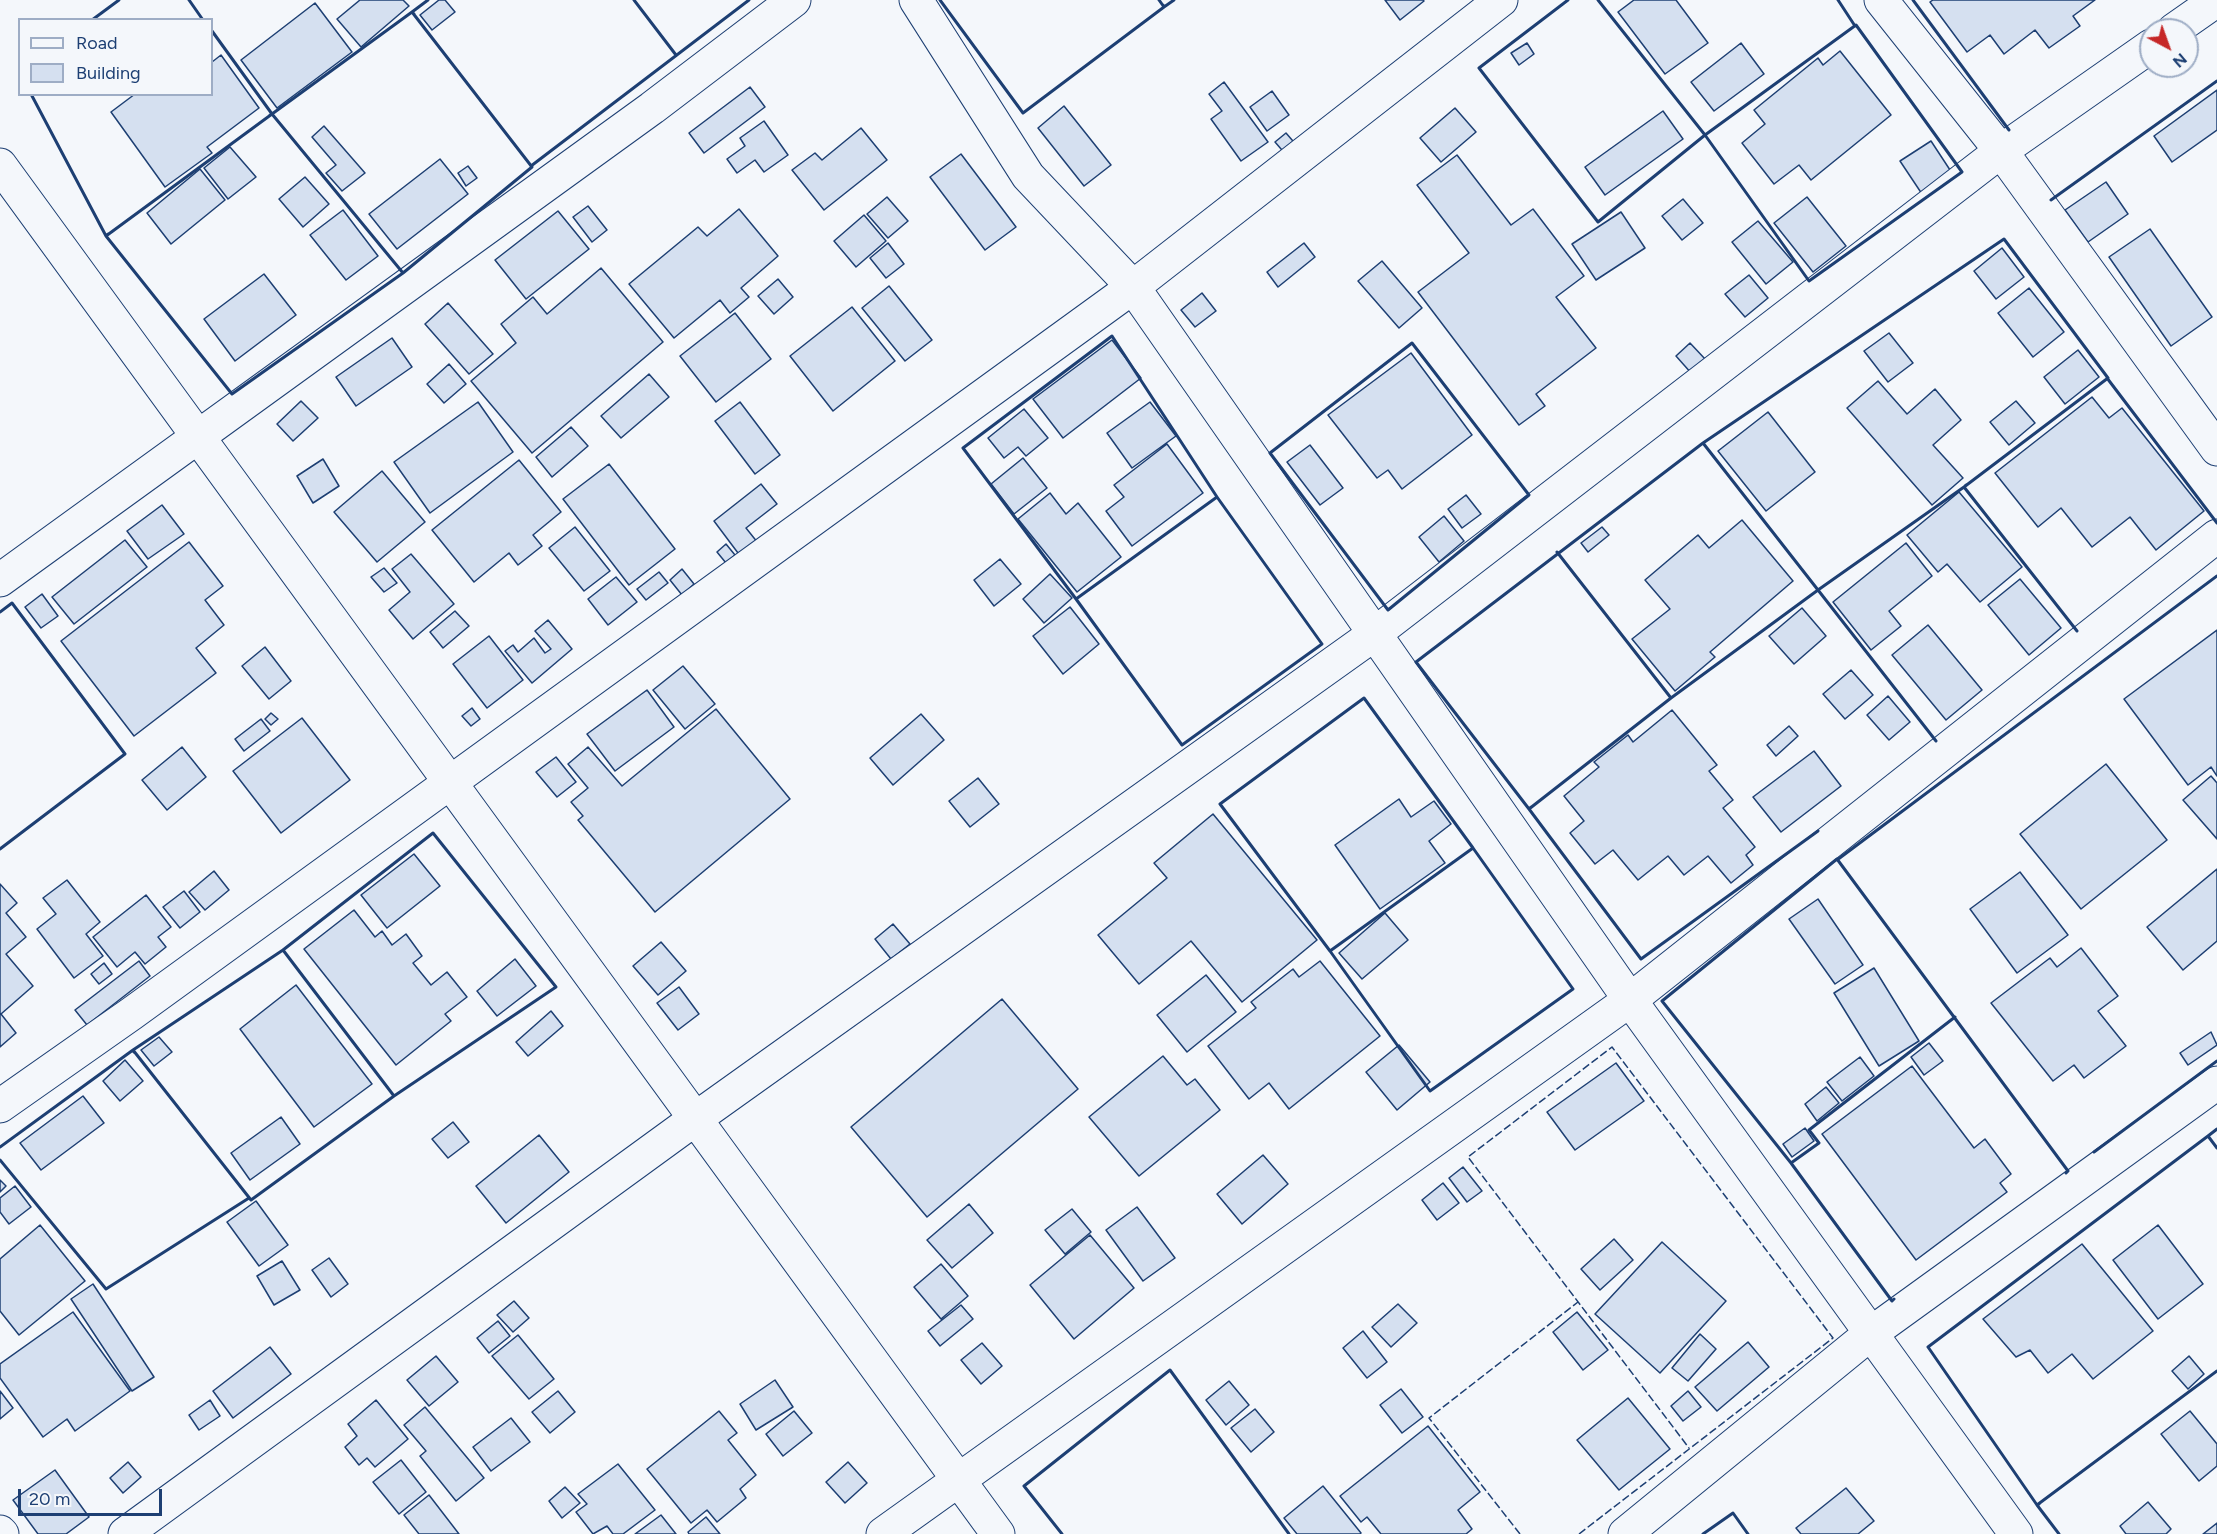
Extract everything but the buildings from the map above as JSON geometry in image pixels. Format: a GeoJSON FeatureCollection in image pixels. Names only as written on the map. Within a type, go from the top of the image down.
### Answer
{"type":"FeatureCollection","features":[{"type":"Feature","properties":{"kind":"street"},"geometry":{"type":"LineString","coordinates":[[0,580],[197,435],[652,108],[794,0]]}},
{"type":"Feature","properties":{"kind":"street"},"geometry":{"type":"LineString","coordinates":[[916,0],[1028,176],[1133,287],[1373,635],[1630,1000],[2016,1534]]}},
{"type":"Feature","properties":{"kind":"street"},"geometry":{"type":"LineString","coordinates":[[0,1106],[131,1014],[449,781],[1133,287],[1501,0]]}},
{"type":"Feature","properties":{"kind":"street"},"geometry":{"type":"LineString","coordinates":[[1881,0],[2001,151],[2217,448]]}},
{"type":"Feature","properties":{"kind":"street"},"geometry":{"type":"LineString","coordinates":[[2191,18],[2217,0]]}},
{"type":"Feature","properties":{"kind":"street"},"geometry":{"type":"LineString","coordinates":[[125,1534],[695,1119],[1373,635],[2001,151],[2139,54]]}},
{"type":"Feature","properties":{"kind":"street"},"geometry":{"type":"LineString","coordinates":[[0,165],[998,1534]]}},
{"type":"Feature","properties":{"kind":"street"},"geometry":{"type":"LineString","coordinates":[[883,1534],[1630,1000],[2217,536]]}},
{"type":"Feature","properties":{"kind":"street"},"geometry":{"type":"LineString","coordinates":[[1625,1534],[1870,1334],[2217,1083]]}},
{"type":"Feature","properties":{"kind":"fence"},"geometry":{"type":"LineString","coordinates":[[1579,1534],[1833,1338],[1612,1047],[1468,1157],[1689,1448]]}},
{"type":"Feature","properties":{"kind":"fence"},"geometry":{"type":"LineString","coordinates":[[1520,1534],[1429,1418],[1578,1302]]}},
{"type":"Feature","properties":{"kind":"wall"},"geometry":{"type":"LineString","coordinates":[[95,18],[119,0]]}},
{"type":"Feature","properties":{"kind":"wall"},"geometry":{"type":"LineString","coordinates":[[189,0],[202,18]]}},
{"type":"Feature","properties":{"kind":"wall"},"geometry":{"type":"LineString","coordinates":[[414,14],[412,12],[428,0]]}},
{"type":"Feature","properties":{"kind":"wall"},"geometry":{"type":"LineString","coordinates":[[634,0],[676,55]]}},
{"type":"Feature","properties":{"kind":"wall"},"geometry":{"type":"LineString","coordinates":[[531,166],[749,0]]}},
{"type":"Feature","properties":{"kind":"wall"},"geometry":{"type":"LineString","coordinates":[[940,0],[1023,113],[1164,7],[1159,0]]}},
{"type":"Feature","properties":{"kind":"wall"},"geometry":{"type":"LineString","coordinates":[[1163,5],[1164,7],[1174,0]]}},
{"type":"Feature","properties":{"kind":"wall"},"geometry":{"type":"LineString","coordinates":[[1568,0],[1479,68],[1598,222],[1705,135],[1598,0]]}},
{"type":"Feature","properties":{"kind":"wall"},"geometry":{"type":"LineString","coordinates":[[1838,0],[1855,26]]}},
{"type":"Feature","properties":{"kind":"wall"},"geometry":{"type":"LineString","coordinates":[[1913,0],[2009,130]]}},
{"type":"Feature","properties":{"kind":"wall"},"geometry":{"type":"LineString","coordinates":[[412,12],[532,167],[403,273],[272,114],[412,12]]}},
{"type":"Feature","properties":{"kind":"wall"},"geometry":{"type":"LineString","coordinates":[[1856,25],[1962,172],[1809,281],[1705,135],[1856,25]]}},
{"type":"Feature","properties":{"kind":"wall"},"geometry":{"type":"LineString","coordinates":[[213,32],[272,114],[270,115]]}},
{"type":"Feature","properties":{"kind":"wall"},"geometry":{"type":"LineString","coordinates":[[2051,200],[2217,81]]}},
{"type":"Feature","properties":{"kind":"wall"},"geometry":{"type":"LineString","coordinates":[[32,96],[106,236],[108,234]]}},
{"type":"Feature","properties":{"kind":"wall"},"geometry":{"type":"LineString","coordinates":[[272,114],[403,273],[232,394],[106,236],[272,114]]}},
{"type":"Feature","properties":{"kind":"wall"},"geometry":{"type":"LineString","coordinates":[[2004,239],[2108,378],[1964,487],[1818,590],[1703,443],[2004,239]]}},
{"type":"Feature","properties":{"kind":"wall"},"geometry":{"type":"LineString","coordinates":[[1112,336],[1217,497],[1076,599],[963,448],[1112,336]]}},
{"type":"Feature","properties":{"kind":"wall"},"geometry":{"type":"LineString","coordinates":[[1412,343],[1529,495],[1388,610],[1270,453],[1412,343]]}},
{"type":"Feature","properties":{"kind":"wall"},"geometry":{"type":"LineString","coordinates":[[2107,378],[2217,523]]}},
{"type":"Feature","properties":{"kind":"wall"},"geometry":{"type":"LineString","coordinates":[[1557,552],[1671,698],[1529,809],[1416,662],[1703,443],[1818,590],[1671,698],[1557,552]]}},
{"type":"Feature","properties":{"kind":"wall"},"geometry":{"type":"LineString","coordinates":[[1966,485],[1964,487],[2077,631]]}},
{"type":"Feature","properties":{"kind":"wall"},"geometry":{"type":"LineString","coordinates":[[1217,497],[1322,644],[1182,745],[1076,599],[1217,497]]}},
{"type":"Feature","properties":{"kind":"wall"},"geometry":{"type":"LineString","coordinates":[[1837,860],[2217,576]]}},
{"type":"Feature","properties":{"kind":"wall"},"geometry":{"type":"LineString","coordinates":[[1818,590],[1936,741]]}},
{"type":"Feature","properties":{"kind":"wall"},"geometry":{"type":"LineString","coordinates":[[0,612],[12,603],[125,754],[0,849]]}},
{"type":"Feature","properties":{"kind":"wall"},"geometry":{"type":"LineString","coordinates":[[1364,698],[1473,848],[1330,951],[1220,804],[1364,698]]}},
{"type":"Feature","properties":{"kind":"wall"},"geometry":{"type":"LineString","coordinates":[[1531,807],[1529,809],[1641,959],[1818,831]]}},
{"type":"Feature","properties":{"kind":"wall"},"geometry":{"type":"LineString","coordinates":[[394,1096],[283,950],[133,1050],[251,1200],[394,1096],[556,987],[433,833],[283,950],[394,1096]]}},
{"type":"Feature","properties":{"kind":"wall"},"geometry":{"type":"LineString","coordinates":[[1473,848],[1573,989],[1430,1091],[1330,951],[1473,848]]}},
{"type":"Feature","properties":{"kind":"wall"},"geometry":{"type":"LineString","coordinates":[[1955,1017],[1809,1130],[1819,1143],[1791,1163],[1662,1001],[1837,859],[2068,1171],[2066,1173]]}},
{"type":"Feature","properties":{"kind":"wall"},"geometry":{"type":"LineString","coordinates":[[1894,1299],[1892,1301],[1791,1163],[1819,1143],[1809,1130],[1955,1017]]}},
{"type":"Feature","properties":{"kind":"wall"},"geometry":{"type":"LineString","coordinates":[[0,1147],[133,1050],[134,1052]]}},
{"type":"Feature","properties":{"kind":"wall"},"geometry":{"type":"LineString","coordinates":[[2094,1152],[2217,1061]]}},
{"type":"Feature","properties":{"kind":"wall"},"geometry":{"type":"LineString","coordinates":[[2208,1136],[2217,1129]]}},
{"type":"Feature","properties":{"kind":"wall"},"geometry":{"type":"LineString","coordinates":[[2217,1148],[2208,1136],[1928,1347],[2037,1505],[2217,1371]]}},
{"type":"Feature","properties":{"kind":"wall"},"geometry":{"type":"LineString","coordinates":[[0,1160],[106,1289],[249,1198]]}},
{"type":"Feature","properties":{"kind":"wall"},"geometry":{"type":"LineString","coordinates":[[1062,1534],[1024,1486],[1170,1370],[1289,1534]]}},
{"type":"Feature","properties":{"kind":"wall"},"geometry":{"type":"LineString","coordinates":[[2039,1504],[2037,1505],[2059,1534]]}},
{"type":"Feature","properties":{"kind":"wall"},"geometry":{"type":"LineString","coordinates":[[1703,1534],[1733,1513],[1748,1534]]}}]}
